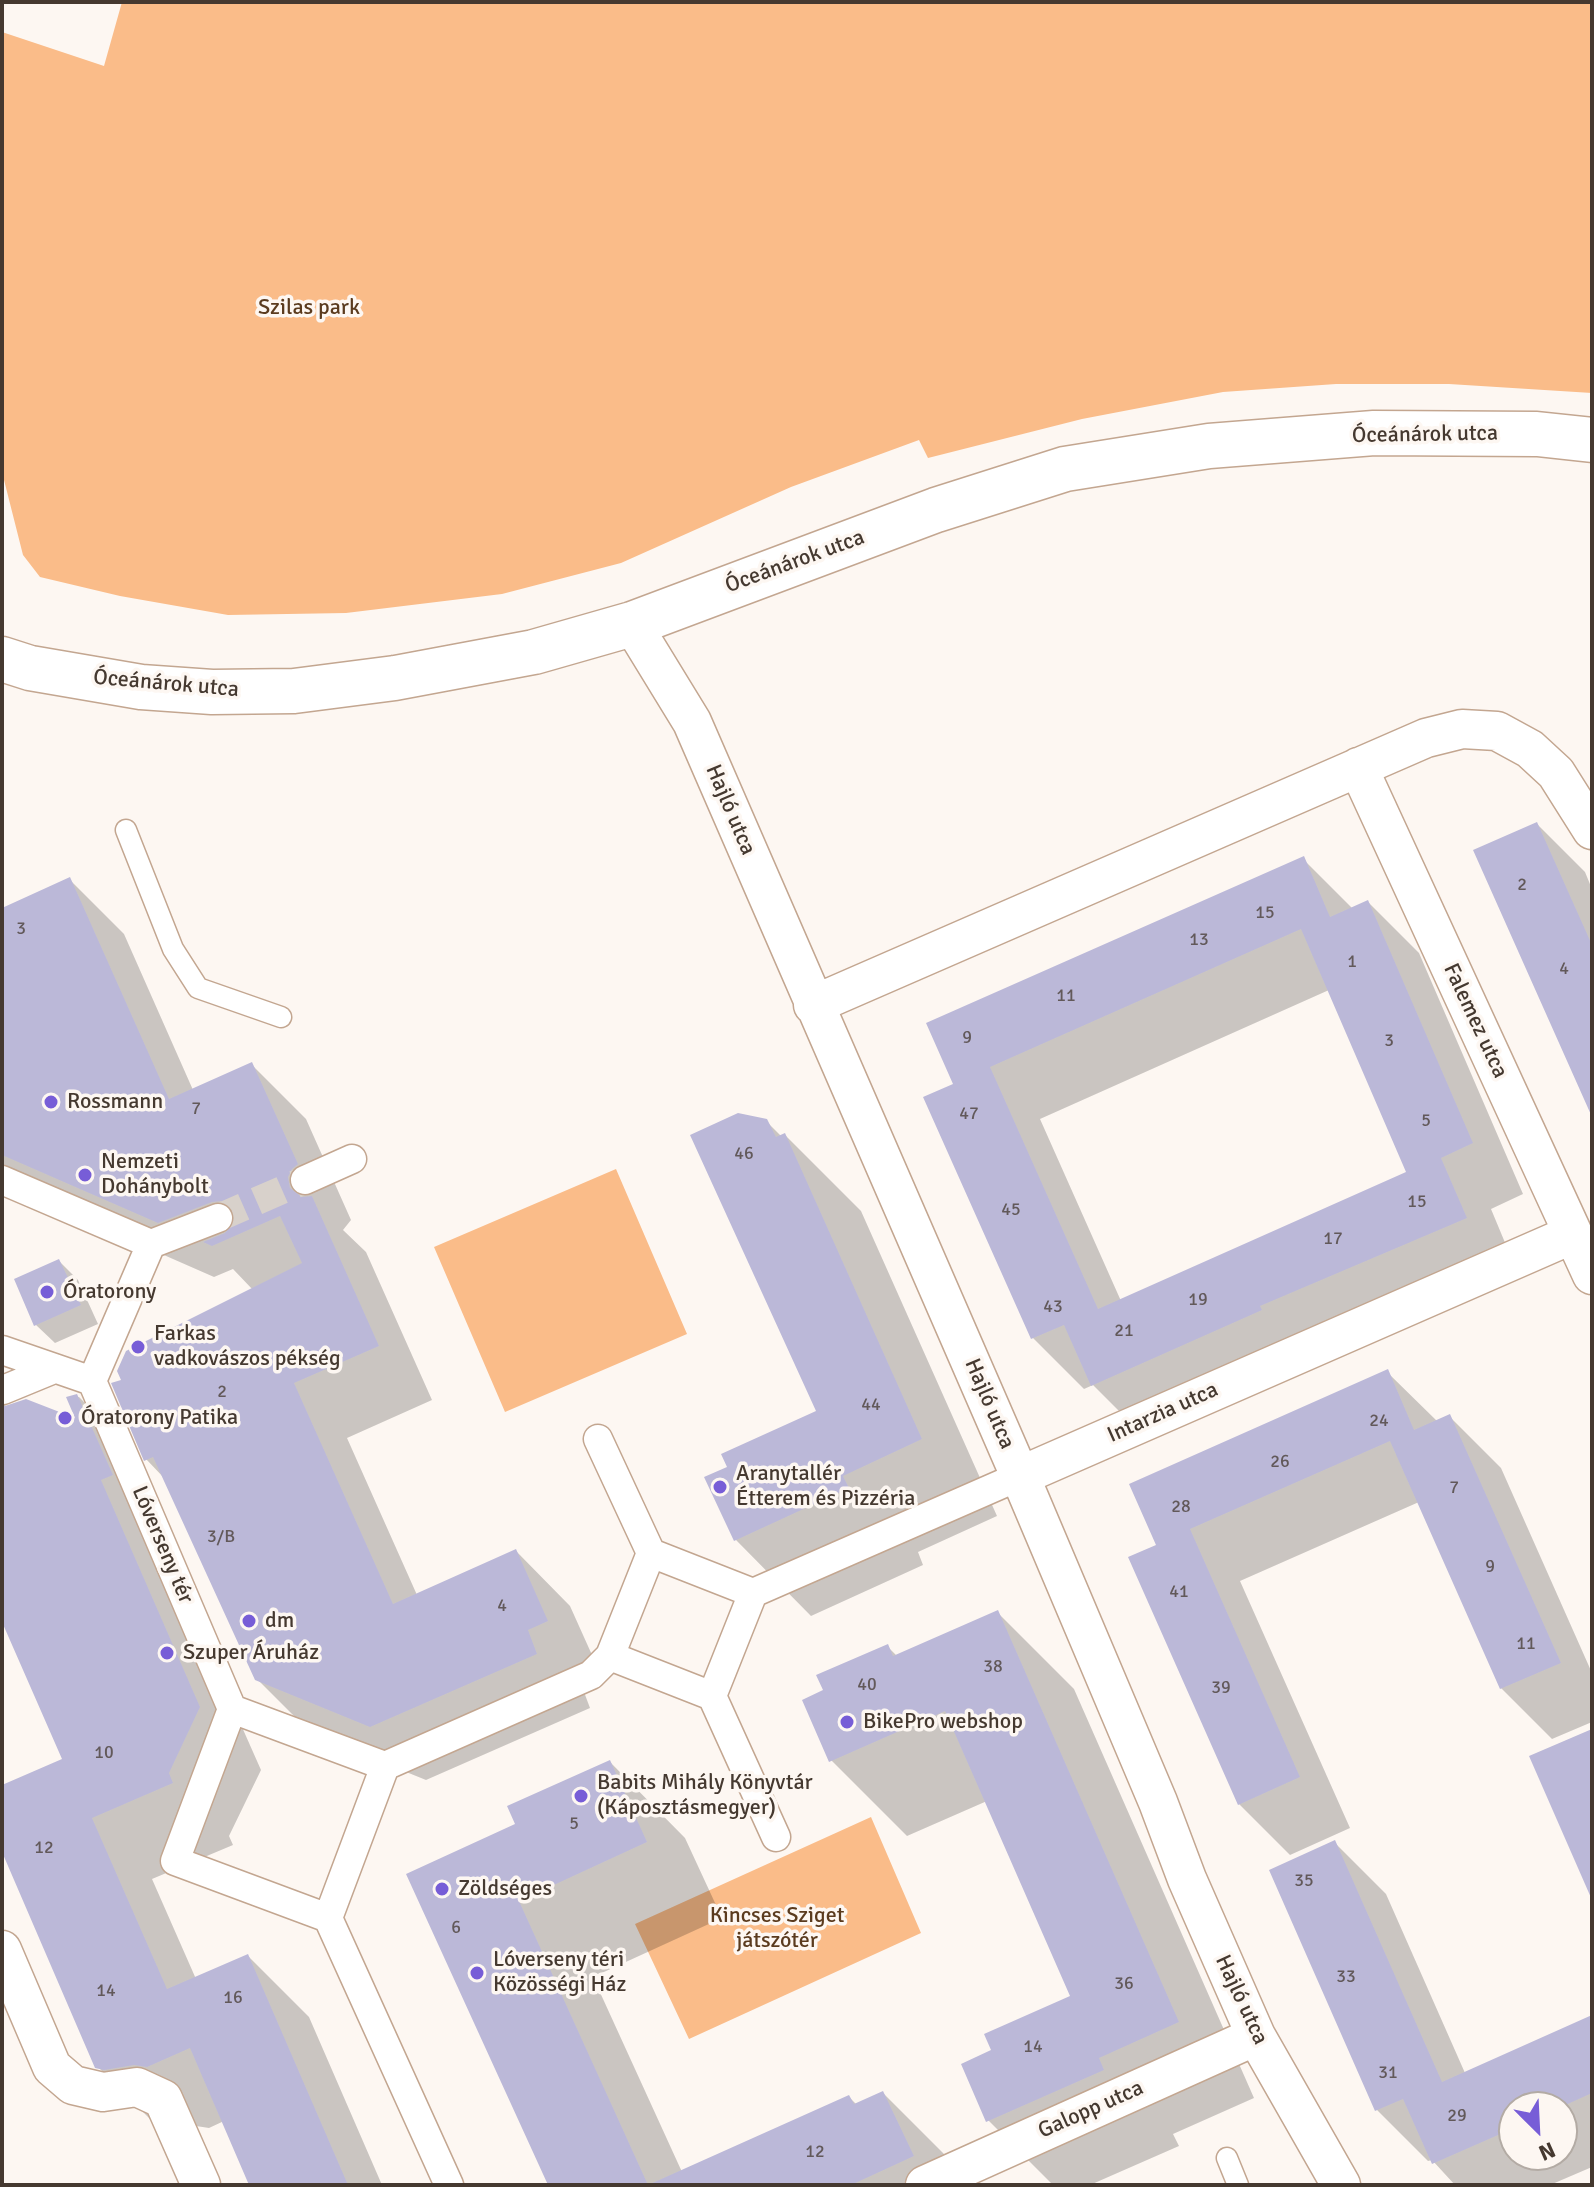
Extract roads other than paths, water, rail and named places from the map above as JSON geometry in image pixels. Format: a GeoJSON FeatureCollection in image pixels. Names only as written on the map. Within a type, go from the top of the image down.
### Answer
{"type":"FeatureCollection","features":[{"type":"Feature","properties":{"kind":"street","name":"Óceánárok utca"},"geometry":{"type":"LineString","coordinates":[[16,664],[155,688],[212,692],[294,691],[395,678],[534,652],[632,624],[936,510],[1065,469],[1209,446],[1374,433],[1537,434],[1592,440]]}},
{"type":"Feature","properties":{"kind":"street","name":"Hajló utca"},"geometry":{"type":"LineString","coordinates":[[632,624],[692,722],[1020,1476],[1158,1802],[1187,1879],[1256,2036],[1341,2185]]}},
{"type":"Feature","properties":{"kind":"street"},"geometry":{"type":"LineString","coordinates":[[813,1005],[1426,738],[1462,729],[1497,731],[1530,749],[1556,773],[1592,830]]}},
{"type":"Feature","properties":{"kind":"street","name":"Falemez utca"},"geometry":{"type":"LineString","coordinates":[[1358,767],[1592,1275]]}},
{"type":"Feature","properties":{"kind":"street"},"geometry":{"type":"LineString","coordinates":[[305,1180],[352,1159]]}},
{"type":"Feature","properties":{"kind":"street"},"geometry":{"type":"LineString","coordinates":[[2,1180],[151,1244],[218,1218]]}},
{"type":"Feature","properties":{"kind":"street","name":"Intarzia utca"},"geometry":{"type":"LineString","coordinates":[[753,1593],[1573,1234]]}},
{"type":"Feature","properties":{"kind":"street"},"geometry":{"type":"LineString","coordinates":[[2,1350],[92,1381],[151,1244]]}},
{"type":"Feature","properties":{"kind":"street"},"geometry":{"type":"LineString","coordinates":[[3,1390],[54,1369]]}},
{"type":"Feature","properties":{"kind":"street","name":"Lóverseny tér"},"geometry":{"type":"LineString","coordinates":[[92,1381],[232,1709]]}},
{"type":"Feature","properties":{"kind":"street"},"geometry":{"type":"LineString","coordinates":[[598,1439],[651,1553],[753,1593],[712,1696]]}},
{"type":"Feature","properties":{"kind":"street"},"geometry":{"type":"LineString","coordinates":[[328,1918],[175,1861],[232,1709],[385,1766],[591,1675],[610,1656],[651,1553]]}},
{"type":"Feature","properties":{"kind":"street"},"geometry":{"type":"LineString","coordinates":[[610,1656],[712,1696],[776,1837]]}},
{"type":"Feature","properties":{"kind":"street"},"geometry":{"type":"LineString","coordinates":[[385,1766],[328,1918],[449,2185]]}},
{"type":"Feature","properties":{"kind":"street"},"geometry":{"type":"LineString","coordinates":[[2,1950],[52,2067],[73,2085],[103,2092],[137,2087],[163,2099],[201,2185]]}},
{"type":"Feature","properties":{"kind":"street","name":"Galopp utca"},"geometry":{"type":"LineString","coordinates":[[925,2185],[1256,2036]]}},
{"type":"Feature","properties":{"kind":"lane"},"geometry":{"type":"LineString","coordinates":[[2,635],[16,664]]}},
{"type":"Feature","properties":{"kind":"lane"},"geometry":{"type":"LineString","coordinates":[[126,830],[173,949],[198,988],[281,1017]]}},
{"type":"Feature","properties":{"kind":"lane"},"geometry":{"type":"LineString","coordinates":[[1227,2158],[1238,2185]]}},
{"type":"Feature","properties":{"kind":"tunnel"},"geometry":{"type":"LineString","coordinates":[[218,1218],[305,1180]]}},
{"type":"Feature","properties":{"kind":"place","name":"Rossmann"},"geometry":{"type":"Point","coordinates":[51,1102]}},
{"type":"Feature","properties":{"kind":"place","name":"Nemzeti Dohánybolt"},"geometry":{"type":"Point","coordinates":[85,1175]}},
{"type":"Feature","properties":{"kind":"place","name":"Óratorony"},"geometry":{"type":"Point","coordinates":[47,1292]}},
{"type":"Feature","properties":{"kind":"place","name":"Farkas vadkovászos pékség"},"geometry":{"type":"Point","coordinates":[138,1347]}},
{"type":"Feature","properties":{"kind":"place","name":"Óratorony Patika"},"geometry":{"type":"Point","coordinates":[65,1418]}},
{"type":"Feature","properties":{"kind":"place","name":"Aranytallér Étterem és Pizzéria"},"geometry":{"type":"Point","coordinates":[720,1487]}},
{"type":"Feature","properties":{"kind":"place","name":"dm"},"geometry":{"type":"Point","coordinates":[249,1621]}},
{"type":"Feature","properties":{"kind":"place","name":"Szuper Áruház"},"geometry":{"type":"Point","coordinates":[167,1653]}},
{"type":"Feature","properties":{"kind":"place","name":"BikePro webshop"},"geometry":{"type":"Point","coordinates":[847,1722]}},
{"type":"Feature","properties":{"kind":"place","name":"Babits Mihály Könyvtár (Káposztásmegyer)"},"geometry":{"type":"Point","coordinates":[581,1796]}},
{"type":"Feature","properties":{"kind":"place","name":"Zöldséges"},"geometry":{"type":"Point","coordinates":[442,1889]}},
{"type":"Feature","properties":{"kind":"place","name":"Lóverseny téri Közösségi Ház"},"geometry":{"type":"Point","coordinates":[477,1973]}},
{"type":"Feature","properties":{"kind":"park label","name":"Szilas park"},"geometry":{"type":"Point","coordinates":[309,308]}},
{"type":"Feature","properties":{"kind":"park label","name":"Kincses Sziget játszótér"},"geometry":{"type":"Point","coordinates":[777,1928]}}]}
